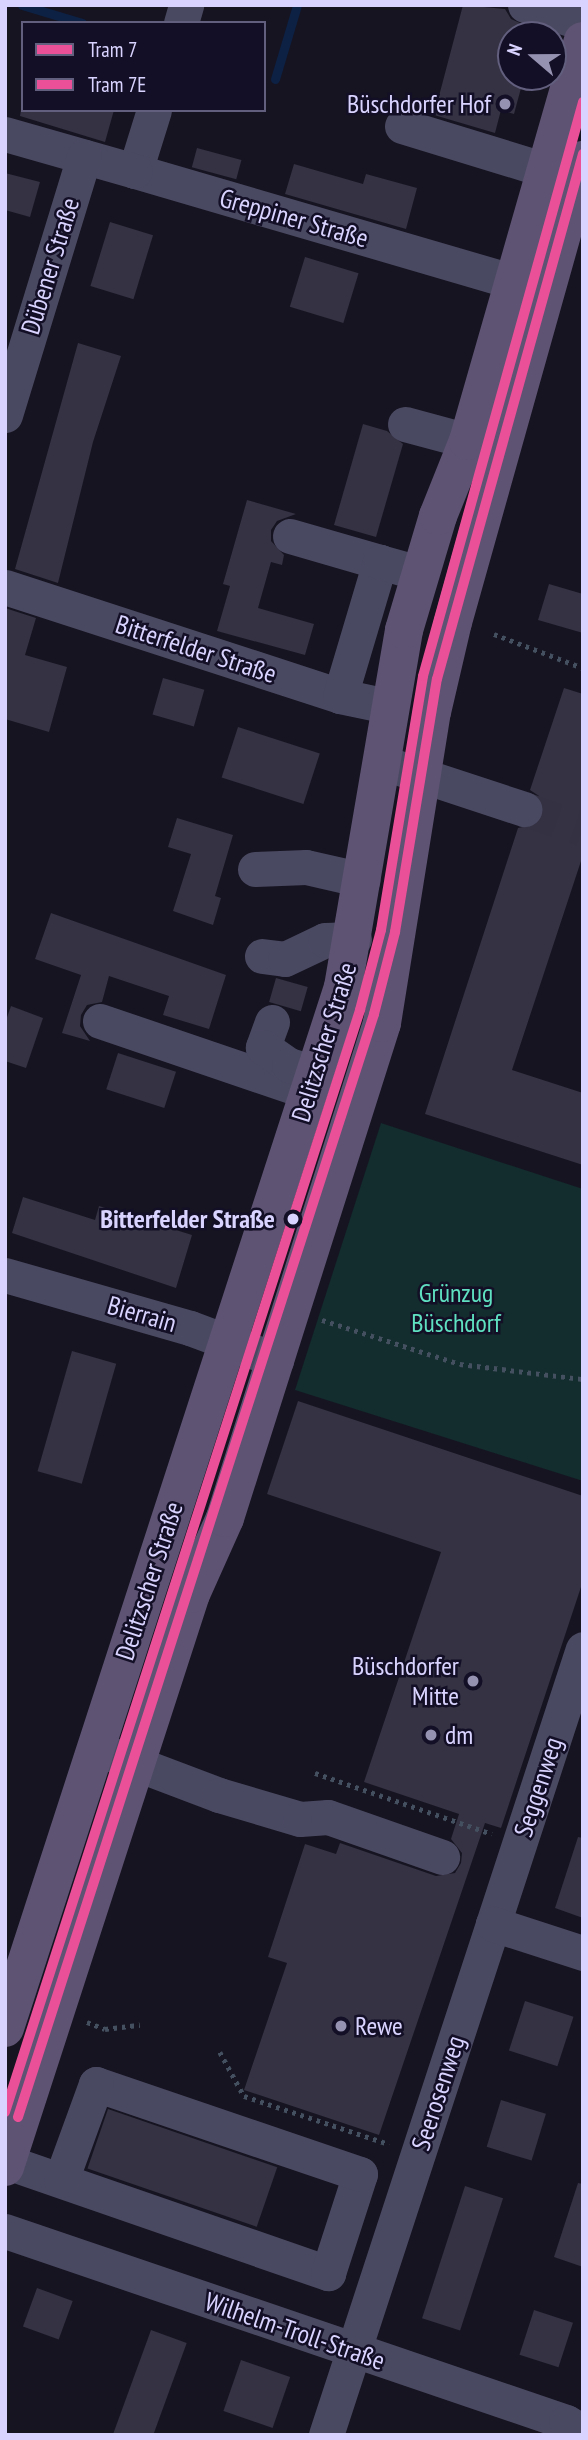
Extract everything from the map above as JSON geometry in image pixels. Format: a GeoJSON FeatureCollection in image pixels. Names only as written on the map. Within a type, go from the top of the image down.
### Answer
{"type":"FeatureCollection","features":[{"type":"Feature","properties":{"kind":"main road","name":"Delitzscher Straße"},"geometry":{"type":"LineString","coordinates":[[5,2028],[312,1082],[354,939],[388,706],[419,573],[467,441],[583,41]]}},
{"type":"Feature","properties":{"kind":"main road","name":"Delitzscher Straße"},"geometry":{"type":"LineString","coordinates":[[6,2165],[191,1594],[225,1518],[382,1023],[421,776],[456,608],[583,160]]}},
{"type":"Feature","properties":{"kind":"street"},"geometry":{"type":"LineString","coordinates":[[525,5],[583,23]]}},
{"type":"Feature","properties":{"kind":"street"},"geometry":{"type":"LineString","coordinates":[[135,171],[153,112]]}},
{"type":"Feature","properties":{"kind":"street"},"geometry":{"type":"LineString","coordinates":[[402,125],[545,170]]}},
{"type":"Feature","properties":{"kind":"street","name":"Greppiner Straße"},"geometry":{"type":"LineString","coordinates":[[5,134],[514,282]]}},
{"type":"Feature","properties":{"kind":"street","name":"Dübener Straße"},"geometry":{"type":"LineString","coordinates":[[5,415],[84,157]]}},
{"type":"Feature","properties":{"kind":"street"},"geometry":{"type":"LineString","coordinates":[[405,424],[467,441]]}},
{"type":"Feature","properties":{"kind":"street"},"geometry":{"type":"LineString","coordinates":[[290,536],[419,573]]}},
{"type":"Feature","properties":{"kind":"street"},"geometry":{"type":"LineString","coordinates":[[340,696],[380,562]]}},
{"type":"Feature","properties":{"kind":"street","name":"Bitterfelder Straße"},"geometry":{"type":"LineString","coordinates":[[5,587],[340,696],[388,706]]}},
{"type":"Feature","properties":{"kind":"street"},"geometry":{"type":"LineString","coordinates":[[381,762],[524,809]]}},
{"type":"Feature","properties":{"kind":"street"},"geometry":{"type":"LineString","coordinates":[[255,869],[306,867],[363,880]]}},
{"type":"Feature","properties":{"kind":"street"},"geometry":{"type":"LineString","coordinates":[[262,956],[285,959],[324,940],[354,939]]}},
{"type":"Feature","properties":{"kind":"street"},"geometry":{"type":"LineString","coordinates":[[100,1021],[312,1082]]}},
{"type":"Feature","properties":{"kind":"street"},"geometry":{"type":"LineString","coordinates":[[272,1022],[263,1047],[312,1082]]}},
{"type":"Feature","properties":{"kind":"street","name":"Bierrain"},"geometry":{"type":"LineString","coordinates":[[5,1275],[276,1360]]}},
{"type":"Feature","properties":{"kind":"street","name":"Seggenweg"},"geometry":{"type":"LineString","coordinates":[[493,1924],[583,1650]]}},
{"type":"Feature","properties":{"kind":"street"},"geometry":{"type":"LineString","coordinates":[[95,1748],[219,1795],[300,1819],[328,1817],[442,1857]]}},
{"type":"Feature","properties":{"kind":"street"},"geometry":{"type":"LineString","coordinates":[[493,1924],[583,1953]]}},
{"type":"Feature","properties":{"kind":"street","name":"Seerosenweg"},"geometry":{"type":"LineString","coordinates":[[326,2435],[493,1924]]}},
{"type":"Feature","properties":{"kind":"street"},"geometry":{"type":"LineString","coordinates":[[6,2165],[61,2180],[328,2273],[360,2174],[96,2084],[61,2180]]}},
{"type":"Feature","properties":{"kind":"street","name":"Wilhelm-Troll-Straße"},"geometry":{"type":"LineString","coordinates":[[5,2231],[566,2422],[583,2432]]}},
{"type":"Feature","properties":{"kind":"path"},"geometry":{"type":"LineString","coordinates":[[494,634],[583,668]]}},
{"type":"Feature","properties":{"kind":"path"},"geometry":{"type":"LineString","coordinates":[[292,1311],[460,1364],[583,1379]]}},
{"type":"Feature","properties":{"kind":"path"},"geometry":{"type":"LineString","coordinates":[[315,1773],[519,1843]]}},
{"type":"Feature","properties":{"kind":"path"},"geometry":{"type":"LineString","coordinates":[[55,2011],[106,2029],[140,2025]]}},
{"type":"Feature","properties":{"kind":"path"},"geometry":{"type":"LineString","coordinates":[[220,2052],[244,2096],[418,2153]]}},
{"type":"Feature","properties":{"kind":"green space","name":"Grünzug Büschdorf"},"geometry":{"type":"Polygon","coordinates":[[[381,1123],[583,1189],[583,1481],[295,1390],[381,1123]]]}},
{"type":"Feature","properties":{"kind":"building"},"geometry":{"type":"Polygon","coordinates":[[[463,5],[505,9],[516,21],[497,21],[497,91],[520,91],[514,114],[501,110],[495,133],[434,115],[463,5]]]}},
{"type":"Feature","properties":{"kind":"building"},"geometry":{"type":"Polygon","coordinates":[[[21,110],[113,112],[105,142],[20,116],[21,110]]]}},
{"type":"Feature","properties":{"kind":"building"},"geometry":{"type":"Polygon","coordinates":[[[197,148],[241,160],[236,179],[192,167],[197,148]]]}},
{"type":"Feature","properties":{"kind":"building"},"geometry":{"type":"Polygon","coordinates":[[[294,164],[363,184],[366,174],[417,188],[406,229],[285,194],[294,164]]]}},
{"type":"Feature","properties":{"kind":"building"},"geometry":{"type":"Polygon","coordinates":[[[5,173],[40,182],[30,217],[5,210],[5,173]]]}},
{"type":"Feature","properties":{"kind":"building"},"geometry":{"type":"Polygon","coordinates":[[[110,222],[153,235],[133,299],[90,286],[110,222]]]}},
{"type":"Feature","properties":{"kind":"building"},"geometry":{"type":"Polygon","coordinates":[[[305,257],[359,273],[343,323],[290,307],[305,257]]]}},
{"type":"Feature","properties":{"kind":"building"},"geometry":{"type":"Polygon","coordinates":[[[78,343],[121,356],[93,442],[58,583],[15,569],[78,343]]]}},
{"type":"Feature","properties":{"kind":"building"},"geometry":{"type":"Polygon","coordinates":[[[363,424],[387,431],[403,444],[376,537],[334,525],[363,424]]]}},
{"type":"Feature","properties":{"kind":"building"},"geometry":{"type":"Polygon","coordinates":[[[247,500],[296,514],[277,521],[271,530],[271,541],[284,555],[282,565],[271,562],[258,608],[314,624],[305,655],[217,631],[230,586],[223,584],[247,500]]]}},
{"type":"Feature","properties":{"kind":"building"},"geometry":{"type":"Polygon","coordinates":[[[549,584],[583,594],[583,633],[538,620],[549,584]]]}},
{"type":"Feature","properties":{"kind":"building"},"geometry":{"type":"Polygon","coordinates":[[[5,608],[36,618],[25,655],[67,667],[49,732],[5,719],[5,608]]]}},
{"type":"Feature","properties":{"kind":"building"},"geometry":{"type":"Polygon","coordinates":[[[163,678],[204,690],[194,726],[153,715],[163,678]]]}},
{"type":"Feature","properties":{"kind":"building"},"geometry":{"type":"Polygon","coordinates":[[[564,688],[583,694],[583,855],[512,1070],[583,1093],[583,1165],[425,1114],[518,828],[537,824],[543,815],[539,796],[530,790],[564,688]]]}},
{"type":"Feature","properties":{"kind":"building"},"geometry":{"type":"Polygon","coordinates":[[[238,727],[320,754],[303,804],[222,777],[238,727]]]}},
{"type":"Feature","properties":{"kind":"building"},"geometry":{"type":"Polygon","coordinates":[[[177,818],[233,835],[215,896],[221,898],[213,925],[173,911],[191,854],[168,847],[177,818]]]}},
{"type":"Feature","properties":{"kind":"building"},"geometry":{"type":"Polygon","coordinates":[[[51,913],[226,975],[209,1029],[163,1015],[169,996],[109,976],[102,1002],[87,1005],[81,1015],[80,1026],[90,1041],[62,1033],[81,975],[35,959],[51,913]]]}},
{"type":"Feature","properties":{"kind":"building"},"geometry":{"type":"Polygon","coordinates":[[[276,978],[308,987],[301,1011],[269,1002],[276,978]]]}},
{"type":"Feature","properties":{"kind":"building"},"geometry":{"type":"Polygon","coordinates":[[[11,1006],[43,1018],[26,1068],[5,1061],[5,1023],[11,1006]]]}},
{"type":"Feature","properties":{"kind":"building"},"geometry":{"type":"Polygon","coordinates":[[[118,1053],[176,1072],[164,1108],[106,1089],[118,1053]]]}},
{"type":"Feature","properties":{"kind":"building"},"geometry":{"type":"Polygon","coordinates":[[[23,1197],[95,1220],[99,1206],[192,1235],[176,1288],[12,1233],[23,1197]]]}},
{"type":"Feature","properties":{"kind":"building"},"geometry":{"type":"Polygon","coordinates":[[[72,1351],[116,1364],[82,1484],[38,1471],[72,1351]]]}},
{"type":"Feature","properties":{"kind":"building","name":"Büschdorfer Mitte"},"geometry":{"type":"Polygon","coordinates":[[[298,1401],[583,1496],[583,1581],[501,1828],[485,1823],[379,2135],[244,2090],[287,1963],[268,1957],[305,1844],[336,1854],[340,1843],[436,1876],[455,1873],[461,1863],[462,1853],[451,1839],[459,1814],[364,1782],[441,1552],[267,1494],[298,1401]]]}},
{"type":"Feature","properties":{"kind":"building"},"geometry":{"type":"Polygon","coordinates":[[[578,1837],[583,1838],[583,1918],[555,1908],[578,1837]]]}},
{"type":"Feature","properties":{"kind":"building"},"geometry":{"type":"Polygon","coordinates":[[[525,2001],[574,2017],[557,2066],[509,2050],[525,2001]]]}},
{"type":"Feature","properties":{"kind":"building"},"geometry":{"type":"Polygon","coordinates":[[[501,2100],[546,2114],[532,2161],[487,2147],[501,2100]]]}},
{"type":"Feature","properties":{"kind":"building"},"geometry":{"type":"Polygon","coordinates":[[[108,2109],[277,2167],[257,2227],[87,2169],[108,2109]]]}},
{"type":"Feature","properties":{"kind":"building"},"geometry":{"type":"Polygon","coordinates":[[[578,2183],[583,2184],[583,2267],[554,2257],[578,2183]]]}},
{"type":"Feature","properties":{"kind":"building"},"geometry":{"type":"Polygon","coordinates":[[[465,2186],[503,2198],[460,2331],[422,2318],[465,2186]]]}},
{"type":"Feature","properties":{"kind":"building"},"geometry":{"type":"Polygon","coordinates":[[[37,2288],[73,2301],[59,2340],[23,2327],[37,2288]]]}},
{"type":"Feature","properties":{"kind":"building"},"geometry":{"type":"Polygon","coordinates":[[[534,2310],[573,2323],[558,2367],[519,2355],[534,2310]]]}},
{"type":"Feature","properties":{"kind":"building"},"geometry":{"type":"Polygon","coordinates":[[[151,2330],[187,2343],[153,2435],[113,2434],[151,2330]]]}},
{"type":"Feature","properties":{"kind":"building"},"geometry":{"type":"Polygon","coordinates":[[[241,2360],[290,2377],[273,2428],[223,2411],[241,2360]]]}},
{"type":"Feature","properties":{"kind":"waterway"},"geometry":{"type":"LineString","coordinates":[[22,5],[75,21]]}},
{"type":"Feature","properties":{"kind":"waterway"},"geometry":{"type":"LineString","coordinates":[[275,79],[297,5]]}},
{"type":"Feature","properties":{"kind":"tunnel"},"geometry":{"type":"LineString","coordinates":[[524,809],[583,829]]}},
{"type":"Feature","properties":{"kind":"tram line","name":"7"},"geometry":{"type":"LineString","coordinates":[[5,2112],[360,1010],[381,930],[423,676],[583,102]]}},
{"type":"Feature","properties":{"kind":"tram line","name":"7E"},"geometry":{"type":"LineString","coordinates":[[18,2117],[374,1014],[395,932],[437,679],[583,154]]}},
{"type":"Feature","properties":{"kind":"place","name":"Büschdorfer Hof"},"geometry":{"type":"Point","coordinates":[505,104]}},
{"type":"Feature","properties":{"kind":"place","name":"Bitterfelder Straße"},"geometry":{"type":"Point","coordinates":[293,1219]}},
{"type":"Feature","properties":{"kind":"place","name":"Büschdorfer Mitte"},"geometry":{"type":"Point","coordinates":[473,1681]}},
{"type":"Feature","properties":{"kind":"place","name":"dm"},"geometry":{"type":"Point","coordinates":[431,1735]}},
{"type":"Feature","properties":{"kind":"place","name":"Rewe"},"geometry":{"type":"Point","coordinates":[341,2026]}}]}
